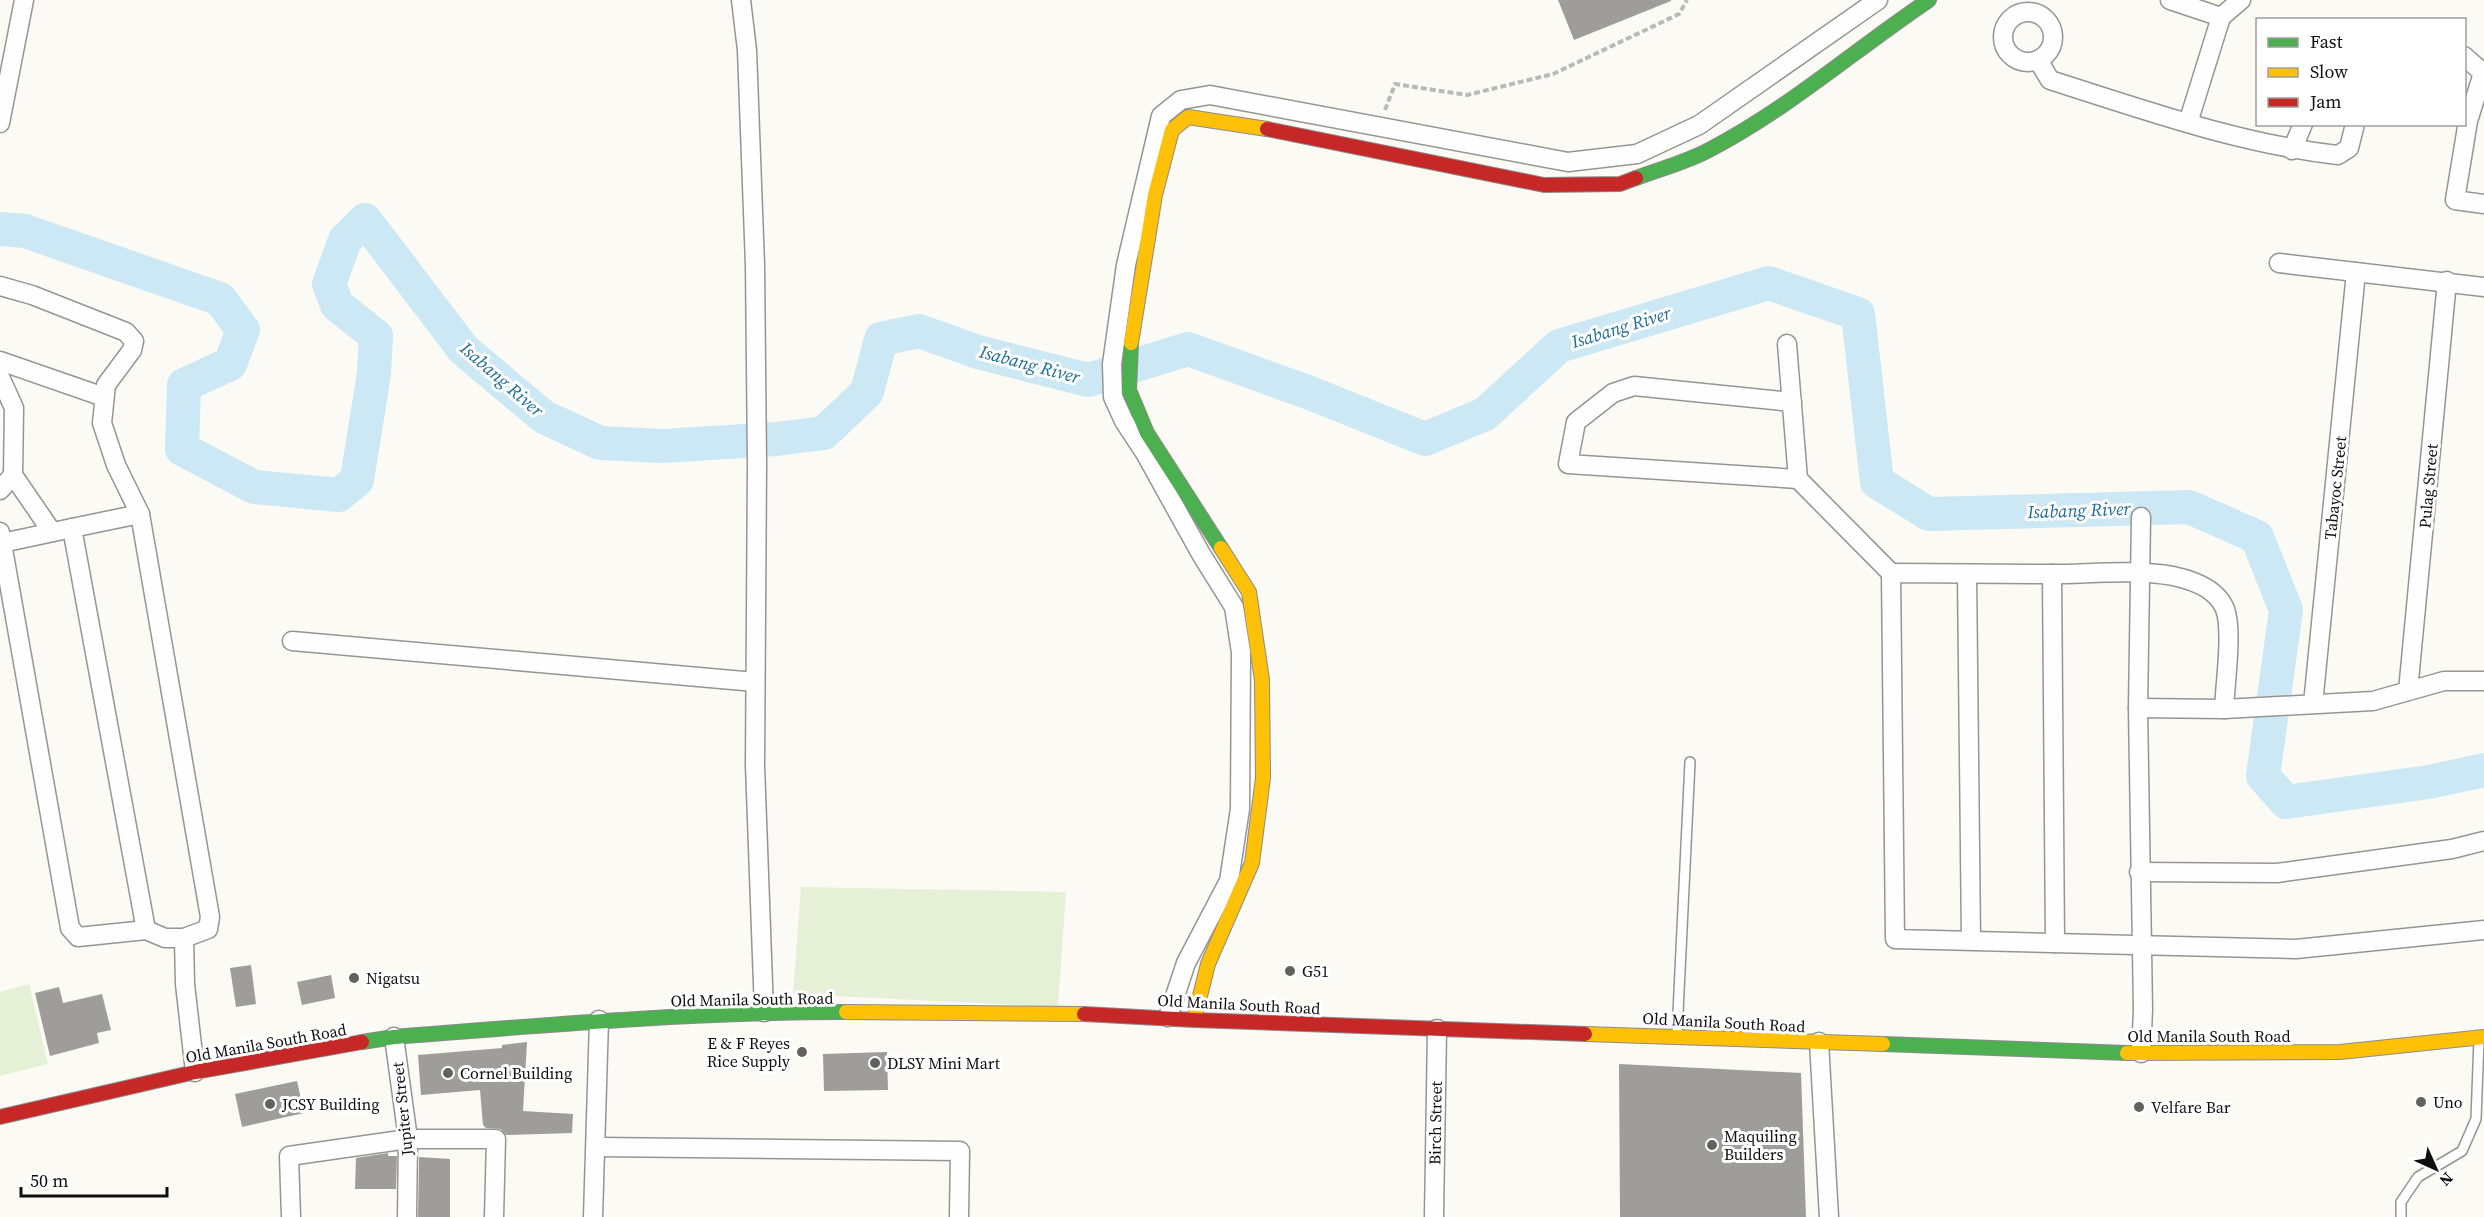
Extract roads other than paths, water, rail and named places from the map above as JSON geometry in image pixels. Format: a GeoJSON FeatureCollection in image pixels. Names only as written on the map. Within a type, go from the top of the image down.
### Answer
{"type":"FeatureCollection","features":[{"type":"Feature","properties":{"kind":"main road"},"geometry":{"type":"LineString","coordinates":[[1120,362],[1155,195],[1172,130],[1188,117],[1244,124],[1544,185],[1620,184],[1708,151],[1750,126],[1775,111],[1876,35],[1929,0]]}},
{"type":"Feature","properties":{"kind":"main road"},"geometry":{"type":"LineString","coordinates":[[1121,394],[1249,592],[1262,680],[1263,778],[1252,863],[1208,964],[1194,1020]]}},
{"type":"Feature","properties":{"kind":"main road","name":"Old Manila South Road"},"geometry":{"type":"LineString","coordinates":[[0,1117],[195,1072],[394,1037],[599,1020],[764,1012],[1056,1012],[1194,1020],[2141,1053],[2340,1052],[2482,1037]]}},
{"type":"Feature","properties":{"kind":"street"},"geometry":{"type":"LineString","coordinates":[[0,123],[24,0]]}},
{"type":"Feature","properties":{"kind":"street"},"geometry":{"type":"LineString","coordinates":[[741,0],[747,50],[753,205],[757,424],[755,765],[764,1012]]}},
{"type":"Feature","properties":{"kind":"street"},"geometry":{"type":"LineString","coordinates":[[1168,1017],[1186,963],[1229,881],[1240,809],[1241,652],[1234,607],[1124,421],[1120,362],[1126,265],[1161,117],[1181,100],[1210,95],[1568,162],[1637,154],[1699,125],[1878,0]]}},
{"type":"Feature","properties":{"kind":"street"},"geometry":{"type":"LineString","coordinates":[[2170,0],[2221,17]]}},
{"type":"Feature","properties":{"kind":"street"},"geometry":{"type":"LineString","coordinates":[[2188,123],[2221,17],[2241,0]]}},
{"type":"Feature","properties":{"kind":"street"},"geometry":{"type":"LineString","coordinates":[[2466,58],[2483,71],[2469,121],[2455,200],[2484,204]]}},
{"type":"Feature","properties":{"kind":"street"},"geometry":{"type":"LineString","coordinates":[[2038,60],[2050,80],[2188,123],[2292,150],[2338,155],[2349,148],[2354,126]]}},
{"type":"Feature","properties":{"kind":"street"},"geometry":{"type":"LineString","coordinates":[[1734,100],[1750,126]]}},
{"type":"Feature","properties":{"kind":"street"},"geometry":{"type":"LineString","coordinates":[[2292,150],[2302,126]]}},
{"type":"Feature","properties":{"kind":"street"},"geometry":{"type":"LineString","coordinates":[[1398,154],[1405,131]]}},
{"type":"Feature","properties":{"kind":"street"},"geometry":{"type":"LineString","coordinates":[[2279,263],[2484,287]]}},
{"type":"Feature","properties":{"kind":"street","name":"Tabayoc Street"},"geometry":{"type":"LineString","coordinates":[[2313,704],[2356,272]]}},
{"type":"Feature","properties":{"kind":"street","name":"Pulag Street"},"geometry":{"type":"LineString","coordinates":[[2408,691],[2447,281]]}},
{"type":"Feature","properties":{"kind":"street"},"geometry":{"type":"LineString","coordinates":[[0,286],[32,295],[126,332],[134,341],[132,350],[106,385],[102,423],[116,465],[140,514],[210,917],[208,929],[184,938],[165,938],[146,930],[78,938],[70,928],[1,538],[52,532],[140,514]]}},
{"type":"Feature","properties":{"kind":"street"},"geometry":{"type":"LineString","coordinates":[[1787,344],[1798,479],[1891,573],[1895,939],[2296,949],[2484,930]]}},
{"type":"Feature","properties":{"kind":"street"},"geometry":{"type":"LineString","coordinates":[[0,361],[104,398]]}},
{"type":"Feature","properties":{"kind":"street"},"geometry":{"type":"LineString","coordinates":[[0,377],[14,408],[13,475],[52,532]]}},
{"type":"Feature","properties":{"kind":"street"},"geometry":{"type":"LineString","coordinates":[[1792,402],[1634,386],[1613,393],[1576,422],[1568,464],[1798,479]]}},
{"type":"Feature","properties":{"kind":"street"},"geometry":{"type":"LineString","coordinates":[[0,490],[13,475]]}},
{"type":"Feature","properties":{"kind":"street"},"geometry":{"type":"LineString","coordinates":[[2141,517],[2138,708],[2143,1010],[2141,1053]]}},
{"type":"Feature","properties":{"kind":"street"},"geometry":{"type":"LineString","coordinates":[[72,528],[146,930]]}},
{"type":"Feature","properties":{"kind":"street"},"geometry":{"type":"LineString","coordinates":[[1891,573],[2140,572],[2175,576],[2200,585],[2214,594],[2224,608],[2228,626],[2232,709]]}},
{"type":"Feature","properties":{"kind":"street"},"geometry":{"type":"LineString","coordinates":[[1967,574],[1971,940]]}},
{"type":"Feature","properties":{"kind":"street"},"geometry":{"type":"LineString","coordinates":[[2052,574],[2055,944]]}},
{"type":"Feature","properties":{"kind":"street"},"geometry":{"type":"LineString","coordinates":[[292,641],[755,682]]}},
{"type":"Feature","properties":{"kind":"street"},"geometry":{"type":"LineString","coordinates":[[2138,708],[2232,709],[2373,701],[2444,681],[2484,681]]}},
{"type":"Feature","properties":{"kind":"street"},"geometry":{"type":"LineString","coordinates":[[2139,872],[2277,873],[2452,849],[2484,841]]}},
{"type":"Feature","properties":{"kind":"street"},"geometry":{"type":"LineString","coordinates":[[184,938],[185,984],[195,1072]]}},
{"type":"Feature","properties":{"kind":"street"},"geometry":{"type":"LineString","coordinates":[[592,1217],[599,1020]]}},
{"type":"Feature","properties":{"kind":"street","name":"Birch Street"},"geometry":{"type":"LineString","coordinates":[[1434,1217],[1437,1029]]}},
{"type":"Feature","properties":{"kind":"street","name":"Jupiter Street"},"geometry":{"type":"LineString","coordinates":[[394,1037],[408,1139],[407,1217]]}},
{"type":"Feature","properties":{"kind":"street"},"geometry":{"type":"LineString","coordinates":[[1819,1042],[1829,1217]]}},
{"type":"Feature","properties":{"kind":"street"},"geometry":{"type":"LineString","coordinates":[[291,1217],[289,1156],[408,1139],[496,1139],[494,1217]]}},
{"type":"Feature","properties":{"kind":"street"},"geometry":{"type":"LineString","coordinates":[[596,1146],[960,1151],[959,1217]]}},
{"type":"Feature","properties":{"kind":"lane"},"geometry":{"type":"LineString","coordinates":[[1677,1036],[1690,762]]}},
{"type":"Feature","properties":{"kind":"lane"},"geometry":{"type":"LineString","coordinates":[[2401,1217],[2401,1202],[2418,1177],[2462,1151],[2476,1119],[2482,1037]]}},
{"type":"Feature","properties":{"kind":"waterway","name":"Isabang River"},"geometry":{"type":"LineString","coordinates":[[0,229],[25,231],[220,299],[243,330],[230,364],[184,385],[182,449],[254,487],[339,495],[357,480],[374,373],[376,336],[337,305],[329,284],[345,240],[365,220],[464,350],[544,417],[600,443],[663,446],[776,439],[824,433],[867,392],[881,339],[919,331],[978,352],[1088,380],[1188,349],[1310,393],[1425,439],[1485,414],[1559,346],[1769,283],[1858,314],[1877,482],[1929,514],[2189,507],[2257,537],[2286,610],[2263,776],[2286,802],[2429,782],[2484,770]]}},
{"type":"Feature","properties":{"kind":"place","name":"G51"},"geometry":{"type":"Point","coordinates":[1290,971]}},
{"type":"Feature","properties":{"kind":"place","name":"Nigatsu"},"geometry":{"type":"Point","coordinates":[354,978]}},
{"type":"Feature","properties":{"kind":"place","name":"E & F Reyes Rice Supply"},"geometry":{"type":"Point","coordinates":[802,1052]}},
{"type":"Feature","properties":{"kind":"place","name":"DLSY Mini Mart"},"geometry":{"type":"Point","coordinates":[875,1063]}},
{"type":"Feature","properties":{"kind":"place","name":"Cornel Building"},"geometry":{"type":"Point","coordinates":[448,1073]}},
{"type":"Feature","properties":{"kind":"place","name":"Uno"},"geometry":{"type":"Point","coordinates":[2421,1102]}},
{"type":"Feature","properties":{"kind":"place","name":"JCSY Building"},"geometry":{"type":"Point","coordinates":[270,1104]}},
{"type":"Feature","properties":{"kind":"place","name":"Velfare Bar"},"geometry":{"type":"Point","coordinates":[2139,1107]}},
{"type":"Feature","properties":{"kind":"place","name":"Maquiling Builders"},"geometry":{"type":"Point","coordinates":[1712,1145]}}]}
